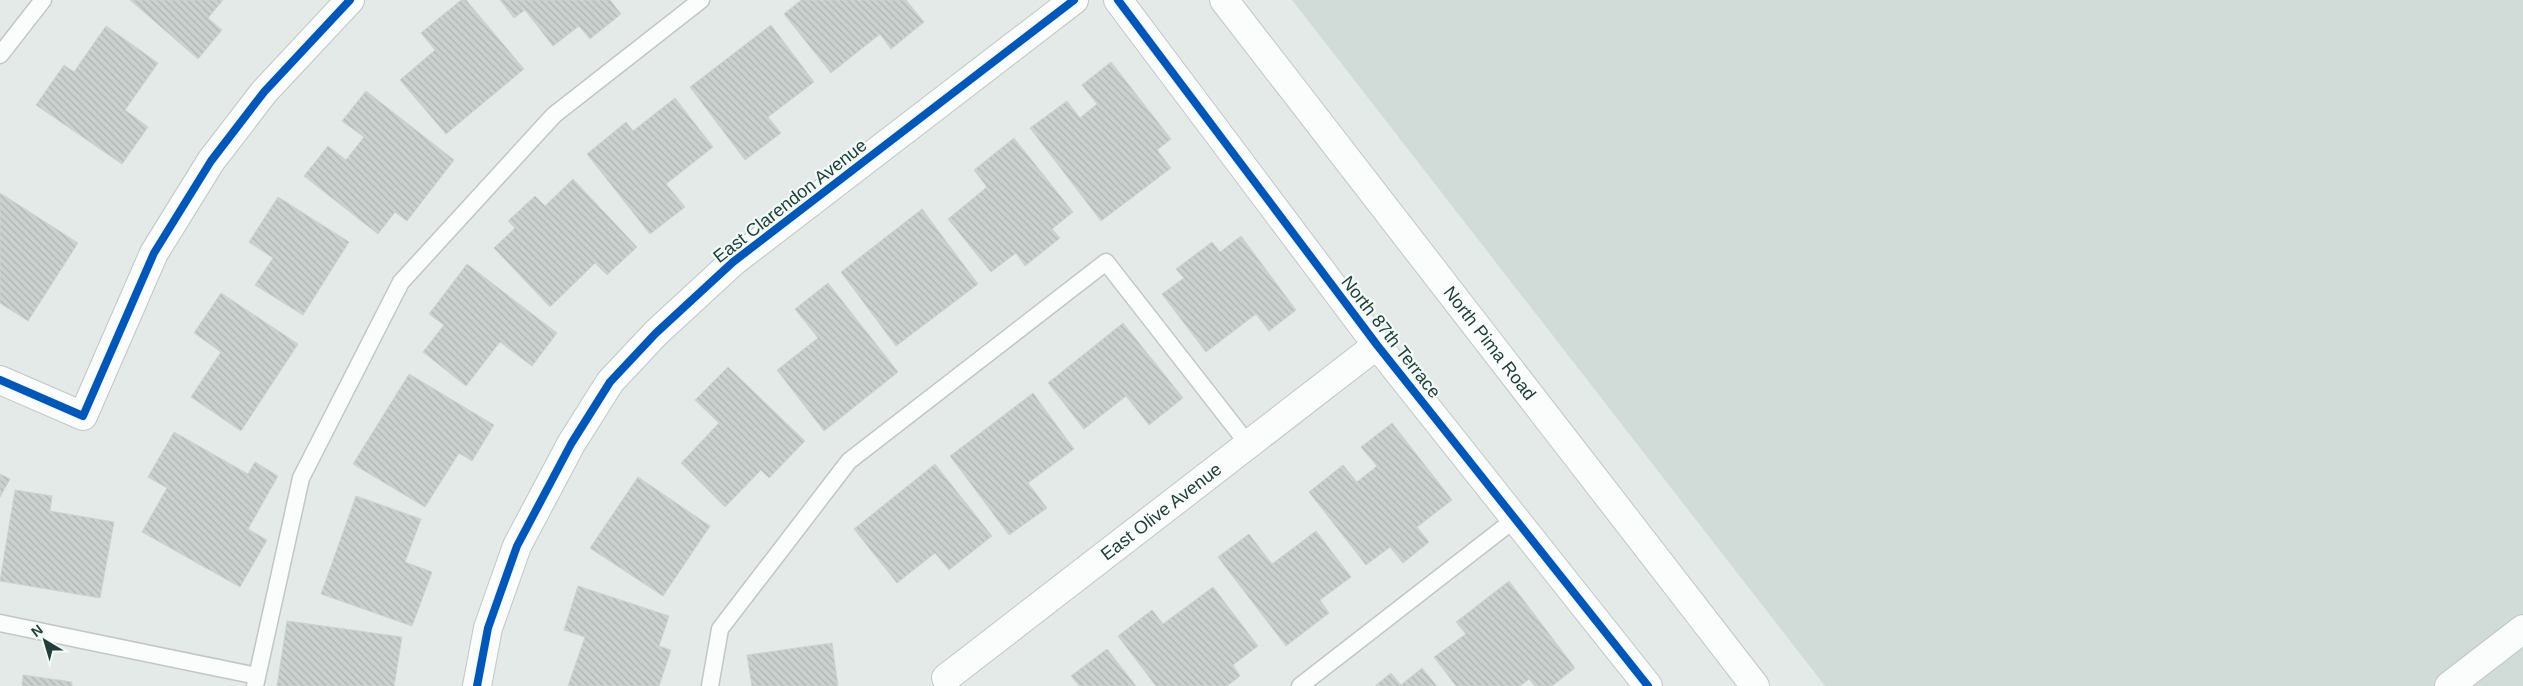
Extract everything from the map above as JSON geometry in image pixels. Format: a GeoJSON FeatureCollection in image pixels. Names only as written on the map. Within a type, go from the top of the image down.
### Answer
{"type":"FeatureCollection","features":[{"type":"Feature","properties":{"kind":"street"},"geometry":{"type":"LineString","coordinates":[[0,380],[82,416],[154,253],[210,161],[264,92],[350,0]]}},
{"type":"Feature","properties":{"kind":"street","name":"East Clarendon Avenue"},"geometry":{"type":"LineString","coordinates":[[477,686],[488,628],[517,546],[571,444],[610,382],[656,333],[734,262],[1074,0]]}},
{"type":"Feature","properties":{"kind":"street","name":"North 87th Terrace"},"geometry":{"type":"LineString","coordinates":[[1118,0],[1377,344],[1648,686]]}},
{"type":"Feature","properties":{"kind":"street","name":"North Pima Road"},"geometry":{"type":"LineString","coordinates":[[1224,0],[1755,686]]}},
{"type":"Feature","properties":{"kind":"street","name":"East Olive Avenue"},"geometry":{"type":"LineString","coordinates":[[946,678],[1377,344]]}},
{"type":"Feature","properties":{"kind":"street"},"geometry":{"type":"LineString","coordinates":[[2450,686],[2523,629]]}},
{"type":"Feature","properties":{"kind":"lane"},"geometry":{"type":"LineString","coordinates":[[0,55],[43,0]]}},
{"type":"Feature","properties":{"kind":"lane"},"geometry":{"type":"LineString","coordinates":[[0,623],[256,681],[301,478],[401,282],[554,115],[701,0]]}},
{"type":"Feature","properties":{"kind":"lane"},"geometry":{"type":"LineString","coordinates":[[710,686],[720,629],[849,461],[1106,262],[1248,444]]}},
{"type":"Feature","properties":{"kind":"lane"},"geometry":{"type":"LineString","coordinates":[[1300,686],[1515,519]]}},
{"type":"Feature","properties":{"kind":"shaded area"},"geometry":{"type":"Polygon","coordinates":[[[1292,0],[2523,0],[2523,686],[1825,686],[1292,0]]]}},
{"type":"Feature","properties":{"kind":"building"},"geometry":{"type":"Polygon","coordinates":[[[130,0],[223,0],[208,18],[222,30],[198,59],[130,0]]]}},
{"type":"Feature","properties":{"kind":"building"},"geometry":{"type":"Polygon","coordinates":[[[461,0],[466,0],[524,69],[446,134],[400,80],[435,50],[421,33],[461,0]]]}},
{"type":"Feature","properties":{"kind":"building"},"geometry":{"type":"Polygon","coordinates":[[[500,0],[610,0],[621,14],[590,39],[579,26],[553,46],[525,10],[514,18],[500,0]]]}},
{"type":"Feature","properties":{"kind":"building"},"geometry":{"type":"Polygon","coordinates":[[[801,0],[906,0],[924,22],[891,49],[880,34],[831,73],[784,14],[801,0]]]}},
{"type":"Feature","properties":{"kind":"building"},"geometry":{"type":"Polygon","coordinates":[[[771,25],[814,82],[768,117],[781,133],[745,160],[690,87],[771,25]]]}},
{"type":"Feature","properties":{"kind":"building"},"geometry":{"type":"Polygon","coordinates":[[[106,26],[158,63],[125,110],[148,127],[122,164],[36,105],[64,65],[74,72],[106,26]]]}},
{"type":"Feature","properties":{"kind":"building"},"geometry":{"type":"Polygon","coordinates":[[[1111,62],[1171,139],[1157,150],[1171,168],[1101,221],[1030,128],[1067,101],[1080,118],[1097,104],[1082,85],[1111,62]]]}},
{"type":"Feature","properties":{"kind":"building"},"geometry":{"type":"Polygon","coordinates":[[[366,91],[454,160],[407,221],[395,212],[378,234],[304,176],[328,146],[346,160],[364,137],[342,121],[366,91]]]}},
{"type":"Feature","properties":{"kind":"building"},"geometry":{"type":"Polygon","coordinates":[[[675,98],[713,147],[666,184],[685,207],[650,234],[587,154],[626,122],[633,131],[675,98]]]}},
{"type":"Feature","properties":{"kind":"building"},"geometry":{"type":"Polygon","coordinates":[[[1014,138],[1073,212],[1052,229],[1060,238],[1025,266],[1016,253],[991,272],[948,219],[987,187],[974,170],[1014,138]]]}},
{"type":"Feature","properties":{"kind":"building"},"geometry":{"type":"Polygon","coordinates":[[[573,179],[637,247],[607,275],[595,263],[550,307],[494,248],[515,228],[508,221],[535,196],[545,206],[573,179]]]}},
{"type":"Feature","properties":{"kind":"building"},"geometry":{"type":"Polygon","coordinates":[[[0,193],[78,243],[28,321],[0,303],[0,193]]]}},
{"type":"Feature","properties":{"kind":"building"},"geometry":{"type":"Polygon","coordinates":[[[278,197],[349,242],[303,315],[255,285],[273,258],[249,242],[278,197]]]}},
{"type":"Feature","properties":{"kind":"building"},"geometry":{"type":"Polygon","coordinates":[[[922,209],[978,284],[896,346],[841,272],[922,209]]]}},
{"type":"Feature","properties":{"kind":"building"},"geometry":{"type":"Polygon","coordinates":[[[1241,236],[1296,310],[1269,331],[1256,314],[1206,352],[1162,294],[1184,278],[1176,269],[1212,242],[1220,252],[1241,236]]]}},
{"type":"Feature","properties":{"kind":"building"},"geometry":{"type":"Polygon","coordinates":[[[467,264],[557,333],[532,366],[500,342],[466,386],[423,352],[444,325],[429,314],[467,264]]]}},
{"type":"Feature","properties":{"kind":"building"},"geometry":{"type":"Polygon","coordinates":[[[828,283],[898,372],[824,431],[777,370],[818,338],[795,309],[828,283]]]}},
{"type":"Feature","properties":{"kind":"building"},"geometry":{"type":"Polygon","coordinates":[[[221,293],[298,344],[241,431],[191,397],[221,352],[194,333],[221,293]]]}},
{"type":"Feature","properties":{"kind":"building"},"geometry":{"type":"Polygon","coordinates":[[[1123,323],[1183,398],[1149,425],[1126,396],[1084,429],[1048,383],[1123,323]]]}},
{"type":"Feature","properties":{"kind":"building"},"geometry":{"type":"Polygon","coordinates":[[[728,367],[805,441],[769,478],[761,470],[725,507],[681,463],[719,423],[695,400],[728,367]]]}},
{"type":"Feature","properties":{"kind":"building"},"geometry":{"type":"Polygon","coordinates":[[[409,374],[494,425],[472,461],[459,453],[425,507],[353,464],[409,374]]]}},
{"type":"Feature","properties":{"kind":"building"},"geometry":{"type":"Polygon","coordinates":[[[1033,393],[1074,449],[1028,483],[1047,508],[1009,535],[950,456],[1033,393]]]}},
{"type":"Feature","properties":{"kind":"building"},"geometry":{"type":"Polygon","coordinates":[[[1392,423],[1452,500],[1417,527],[1429,542],[1403,563],[1390,547],[1366,565],[1309,492],[1343,465],[1357,482],[1377,466],[1361,447],[1392,423]]]}},
{"type":"Feature","properties":{"kind":"building"},"geometry":{"type":"Polygon","coordinates":[[[174,432],[248,474],[255,462],[278,476],[248,529],[267,540],[240,587],[142,532],[167,488],[148,477],[174,432]]]}},
{"type":"Feature","properties":{"kind":"building"},"geometry":{"type":"Polygon","coordinates":[[[935,464],[992,536],[949,570],[935,553],[897,583],[854,529],[935,464]]]}},
{"type":"Feature","properties":{"kind":"building"},"geometry":{"type":"Polygon","coordinates":[[[0,474],[10,479],[0,497],[0,474]]]}},
{"type":"Feature","properties":{"kind":"building"},"geometry":{"type":"Polygon","coordinates":[[[638,477],[710,526],[663,596],[590,548],[638,477]]]}},
{"type":"Feature","properties":{"kind":"building"},"geometry":{"type":"Polygon","coordinates":[[[15,490],[52,496],[50,511],[114,522],[100,598],[0,581],[15,490]]]}},
{"type":"Feature","properties":{"kind":"building"},"geometry":{"type":"Polygon","coordinates":[[[356,496],[421,519],[405,562],[432,572],[412,626],[321,594],[356,496]]]}},
{"type":"Feature","properties":{"kind":"building"},"geometry":{"type":"Polygon","coordinates":[[[1316,531],[1351,577],[1320,600],[1329,613],[1286,646],[1218,557],[1249,534],[1272,564],[1316,531]]]}},
{"type":"Feature","properties":{"kind":"building"},"geometry":{"type":"Polygon","coordinates":[[[1509,581],[1575,668],[1552,686],[1535,686],[1529,679],[1520,686],[1456,686],[1434,657],[1466,634],[1456,622],[1509,581]]]}},
{"type":"Feature","properties":{"kind":"building"},"geometry":{"type":"Polygon","coordinates":[[[578,586],[669,616],[659,646],[671,650],[659,686],[568,686],[585,637],[564,630],[578,586]]]}},
{"type":"Feature","properties":{"kind":"building"},"geometry":{"type":"Polygon","coordinates":[[[1213,587],[1258,646],[1233,665],[1240,676],[1227,686],[1156,686],[1118,636],[1152,610],[1163,624],[1213,587]]]}},
{"type":"Feature","properties":{"kind":"building"},"geometry":{"type":"Polygon","coordinates":[[[287,621],[402,637],[394,686],[277,686],[287,621]]]}},
{"type":"Feature","properties":{"kind":"building"},"geometry":{"type":"Polygon","coordinates":[[[832,643],[838,686],[752,686],[747,655],[832,643]]]}},
{"type":"Feature","properties":{"kind":"building"},"geometry":{"type":"Polygon","coordinates":[[[1107,649],[1136,686],[1079,686],[1071,676],[1107,649]]]}},
{"type":"Feature","properties":{"kind":"building"},"geometry":{"type":"Polygon","coordinates":[[[1422,668],[1437,686],[1375,686],[1391,673],[1401,685],[1422,668]]]}},
{"type":"Feature","properties":{"kind":"building"},"geometry":{"type":"Polygon","coordinates":[[[23,675],[72,682],[72,686],[22,686],[23,675]]]}},
{"type":"Feature","properties":{"kind":"cycle path"},"geometry":{"type":"LineString","coordinates":[[0,380],[83,416],[154,253],[211,161],[264,92],[350,0]]}},
{"type":"Feature","properties":{"kind":"cycle path"},"geometry":{"type":"LineString","coordinates":[[477,686],[488,628],[517,546],[571,444],[610,382],[656,333],[733,262],[1074,0]]}},
{"type":"Feature","properties":{"kind":"cycle path"},"geometry":{"type":"LineString","coordinates":[[1118,0],[1377,345],[1648,686]]}}]}
